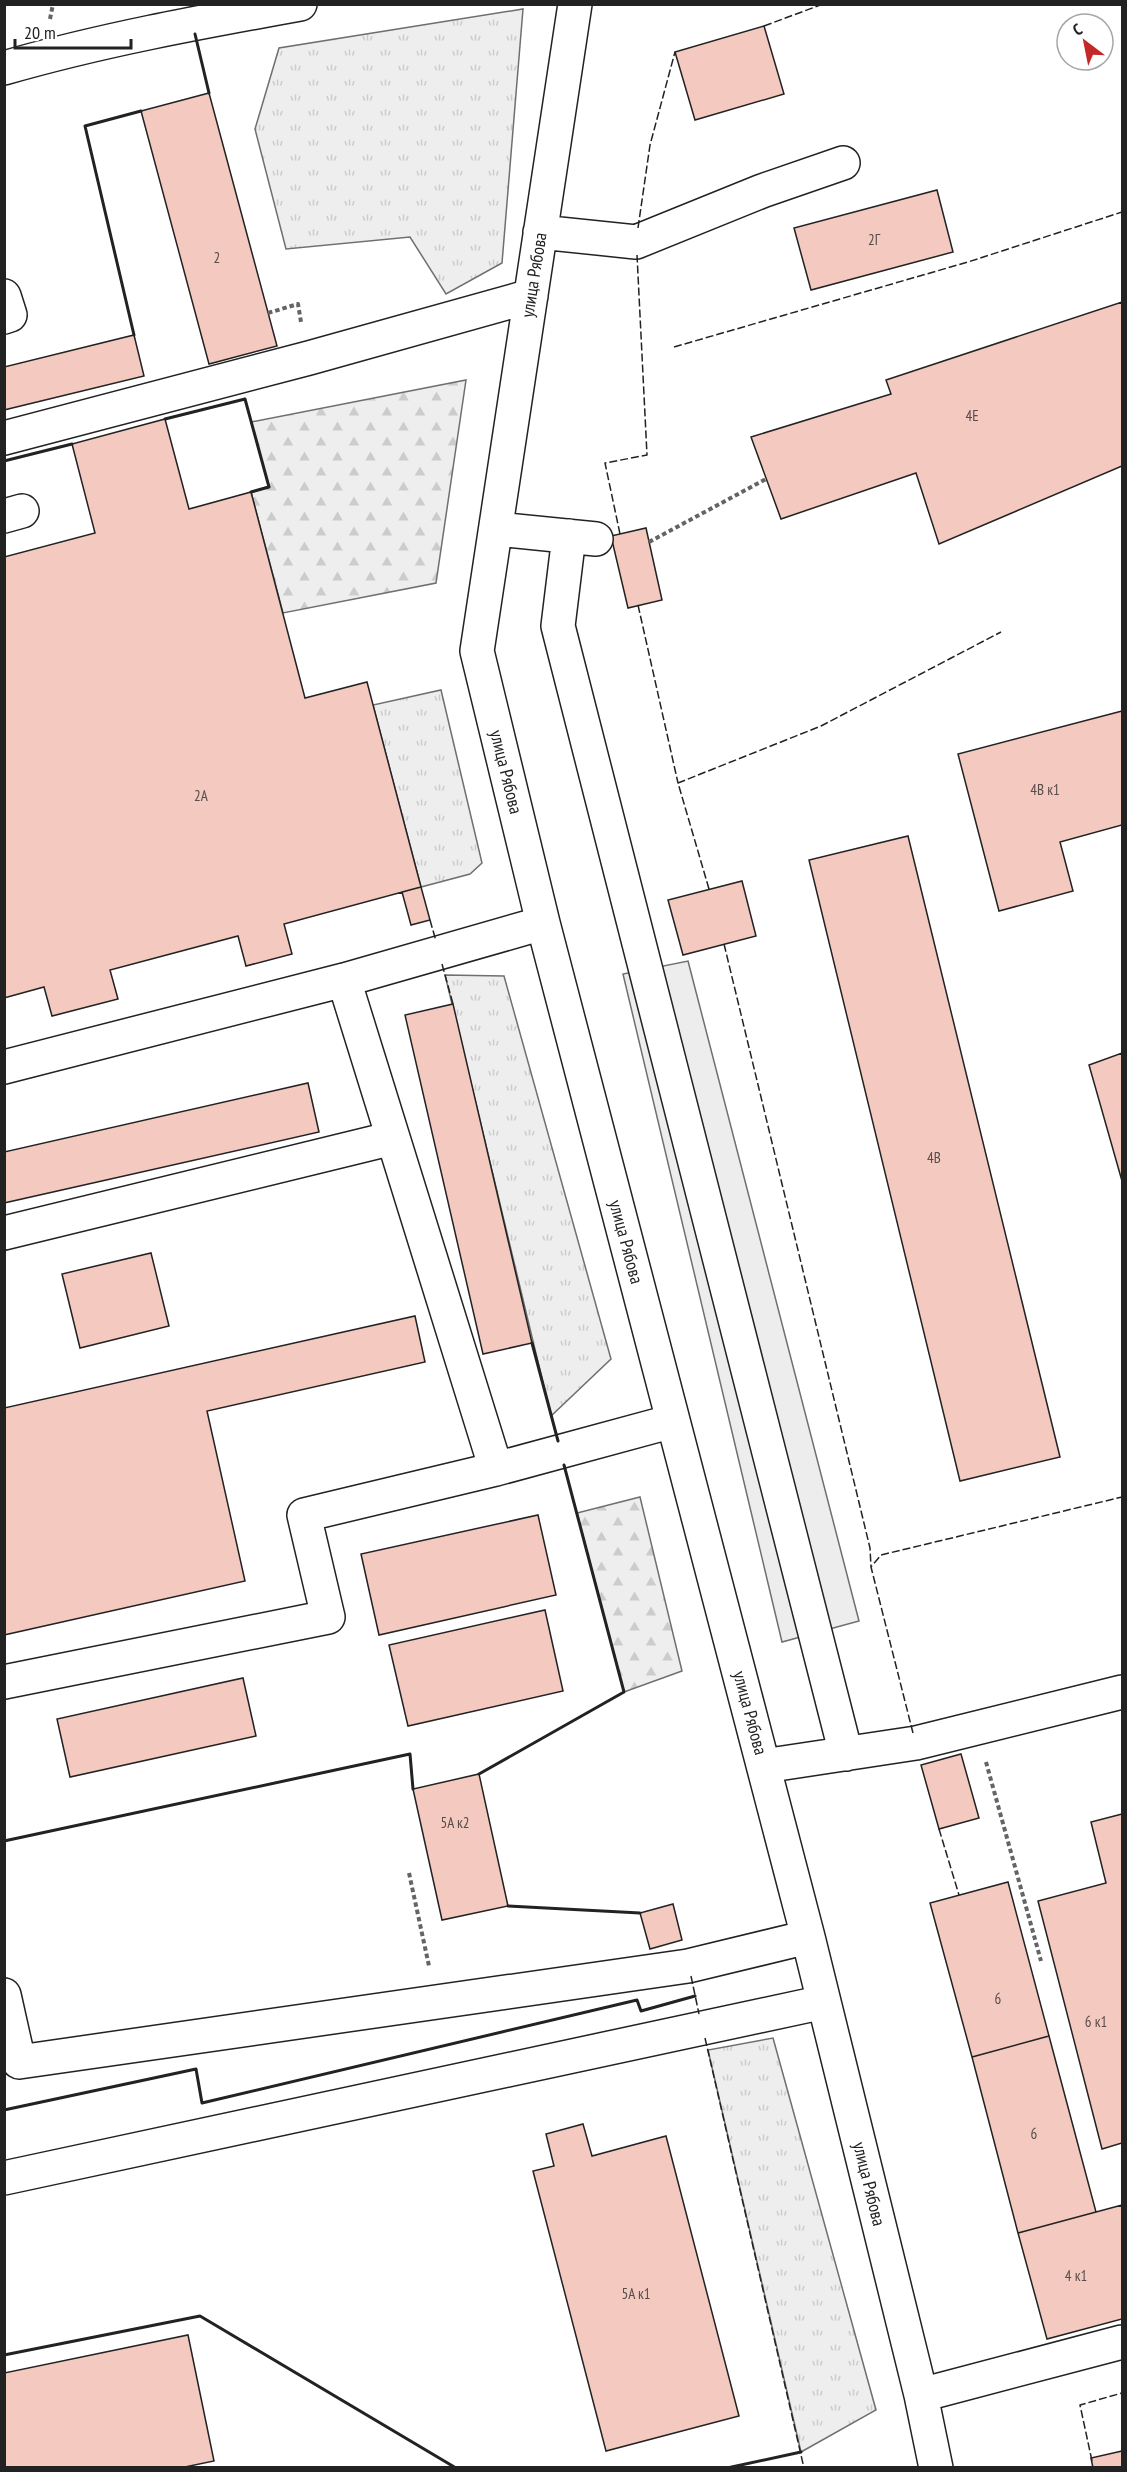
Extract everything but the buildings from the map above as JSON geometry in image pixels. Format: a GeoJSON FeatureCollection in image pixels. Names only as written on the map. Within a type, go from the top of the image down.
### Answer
{"type":"FeatureCollection","features":[{"type":"Feature","properties":{"kind":"street"},"geometry":{"type":"LineString","coordinates":[[4,68],[192,23],[300,4]]}},
{"type":"Feature","properties":{"kind":"street","name":"улица Рябова"},"geometry":{"type":"LineString","coordinates":[[574,4],[477,651],[543,923],[808,1937],[921,2395],[936,2468]]}},
{"type":"Feature","properties":{"kind":"street"},"geometry":{"type":"LineString","coordinates":[[540,232],[636,242],[762,191],[843,163]]}},
{"type":"Feature","properties":{"kind":"street"},"geometry":{"type":"LineString","coordinates":[[4,296],[10,315],[4,317]]}},
{"type":"Feature","properties":{"kind":"street"},"geometry":{"type":"LineString","coordinates":[[4,438],[309,358],[531,296]]}},
{"type":"Feature","properties":{"kind":"street"},"geometry":{"type":"LineString","coordinates":[[496,529],[582,538],[558,626],[846,1754]]}},
{"type":"Feature","properties":{"kind":"street"},"geometry":{"type":"LineString","coordinates":[[4,1067],[344,980],[543,923]]}},
{"type":"Feature","properties":{"kind":"street"},"geometry":{"type":"LineString","coordinates":[[344,980],[496,1469]]}},
{"type":"Feature","properties":{"kind":"street"},"geometry":{"type":"LineString","coordinates":[[4,1233],[393,1138]]}},
{"type":"Feature","properties":{"kind":"street"},"geometry":{"type":"LineString","coordinates":[[4,1682],[328,1617],[304,1515],[496,1469],[673,1421]]}},
{"type":"Feature","properties":{"kind":"street"},"geometry":{"type":"LineString","coordinates":[[764,1766],[916,1743],[1122,1692]]}},
{"type":"Feature","properties":{"kind":"street"},"geometry":{"type":"LineString","coordinates":[[5,1999],[19,2062],[688,1966],[808,1937]]}},
{"type":"Feature","properties":{"kind":"street"},"geometry":{"type":"LineString","coordinates":[[4,2178],[702,2026],[824,2002]]}},
{"type":"Feature","properties":{"kind":"street"},"geometry":{"type":"LineString","coordinates":[[921,2395],[1122,2342]]}},
{"type":"Feature","properties":{"kind":"path"},"geometry":{"type":"LineString","coordinates":[[649,542],[766,479]]}},
{"type":"Feature","properties":{"kind":"path"},"geometry":{"type":"LineString","coordinates":[[975,1763],[985,1760],[1041,1961]]}},
{"type":"Feature","properties":{"kind":"path"},"geometry":{"type":"LineString","coordinates":[[409,1873],[432,1977]]}},
{"type":"Feature","properties":{"kind":"green space"},"geometry":{"type":"Polygon","coordinates":[[[523,9],[502,263],[446,294],[410,237],[286,249],[255,129],[279,48],[523,9]]]}},
{"type":"Feature","properties":{"kind":"green space"},"geometry":{"type":"Polygon","coordinates":[[[466,380],[436,583],[283,613],[251,492],[269,486],[251,422],[466,380]]]}},
{"type":"Feature","properties":{"kind":"green space"},"geometry":{"type":"Polygon","coordinates":[[[441,690],[482,863],[470,874],[421,887],[373,705],[441,690]]]}},
{"type":"Feature","properties":{"kind":"green space"},"geometry":{"type":"Polygon","coordinates":[[[445,975],[504,976],[611,1359],[551,1416],[445,975]]]}},
{"type":"Feature","properties":{"kind":"green space"},"geometry":{"type":"Polygon","coordinates":[[[640,1497],[682,1671],[624,1692],[577,1513],[640,1497]]]}},
{"type":"Feature","properties":{"kind":"green space"},"geometry":{"type":"Polygon","coordinates":[[[773,2038],[876,2410],[801,2452],[708,2050],[773,2038]]]}},
{"type":"Feature","properties":{"kind":"shaded area"},"geometry":{"type":"Polygon","coordinates":[[[688,961],[859,1621],[782,1642],[623,974],[688,961]]]}},
{"type":"Feature","properties":{"kind":"fence"},"geometry":{"type":"LineString","coordinates":[[764,26],[823,4]]}},
{"type":"Feature","properties":{"kind":"fence"},"geometry":{"type":"LineString","coordinates":[[638,228],[650,145],[675,52]]}},
{"type":"Feature","properties":{"kind":"fence"},"geometry":{"type":"LineString","coordinates":[[674,347],[968,262],[1122,212]]}},
{"type":"Feature","properties":{"kind":"fence"},"geometry":{"type":"LineString","coordinates":[[620,534],[605,463],[647,455],[637,255]]}},
{"type":"Feature","properties":{"kind":"fence"},"geometry":{"type":"LineString","coordinates":[[638,605],[678,783]]}},
{"type":"Feature","properties":{"kind":"fence"},"geometry":{"type":"LineString","coordinates":[[709,889],[678,783],[821,726],[1001,632]]}},
{"type":"Feature","properties":{"kind":"fence"},"geometry":{"type":"LineString","coordinates":[[430,920],[436,941]]}},
{"type":"Feature","properties":{"kind":"fence"},"geometry":{"type":"LineString","coordinates":[[724,944],[870,1548],[871,1567]]}},
{"type":"Feature","properties":{"kind":"fence"},"geometry":{"type":"LineString","coordinates":[[442,964],[453,1004]]}},
{"type":"Feature","properties":{"kind":"fence"},"geometry":{"type":"LineString","coordinates":[[913,1733],[871,1567],[881,1555],[1122,1497]]}},
{"type":"Feature","properties":{"kind":"fence"},"geometry":{"type":"LineString","coordinates":[[939,1829],[959,1895]]}},
{"type":"Feature","properties":{"kind":"fence"},"geometry":{"type":"LineString","coordinates":[[691,1976],[699,2014]]}},
{"type":"Feature","properties":{"kind":"fence"},"geometry":{"type":"LineString","coordinates":[[705,2038],[804,2468]]}},
{"type":"Feature","properties":{"kind":"fence"},"geometry":{"type":"LineString","coordinates":[[1092,2461],[1080,2405],[1122,2393]]}},
{"type":"Feature","properties":{"kind":"wall"},"geometry":{"type":"LineString","coordinates":[[195,34],[209,93]]}},
{"type":"Feature","properties":{"kind":"wall"},"geometry":{"type":"LineString","coordinates":[[134,335],[85,126],[141,111]]}},
{"type":"Feature","properties":{"kind":"wall"},"geometry":{"type":"LineString","coordinates":[[165,419],[245,399],[269,487],[251,492]]}},
{"type":"Feature","properties":{"kind":"wall"},"geometry":{"type":"LineString","coordinates":[[4,461],[72,444]]}},
{"type":"Feature","properties":{"kind":"wall"},"geometry":{"type":"LineString","coordinates":[[532,1343],[558,1441]]}},
{"type":"Feature","properties":{"kind":"wall"},"geometry":{"type":"LineString","coordinates":[[479,1774],[624,1692],[564,1465]]}},
{"type":"Feature","properties":{"kind":"wall"},"geometry":{"type":"LineString","coordinates":[[4,1841],[410,1754],[413,1789]]}},
{"type":"Feature","properties":{"kind":"wall"},"geometry":{"type":"LineString","coordinates":[[508,1906],[640,1913]]}},
{"type":"Feature","properties":{"kind":"wall"},"geometry":{"type":"LineString","coordinates":[[4,2110],[196,2069],[202,2103],[637,2000],[641,2011],[695,1996]]}},
{"type":"Feature","properties":{"kind":"wall"},"geometry":{"type":"LineString","coordinates":[[4,2355],[200,2316],[456,2468]]}},
{"type":"Feature","properties":{"kind":"wall"},"geometry":{"type":"LineString","coordinates":[[727,2468],[801,2452]]}}]}
